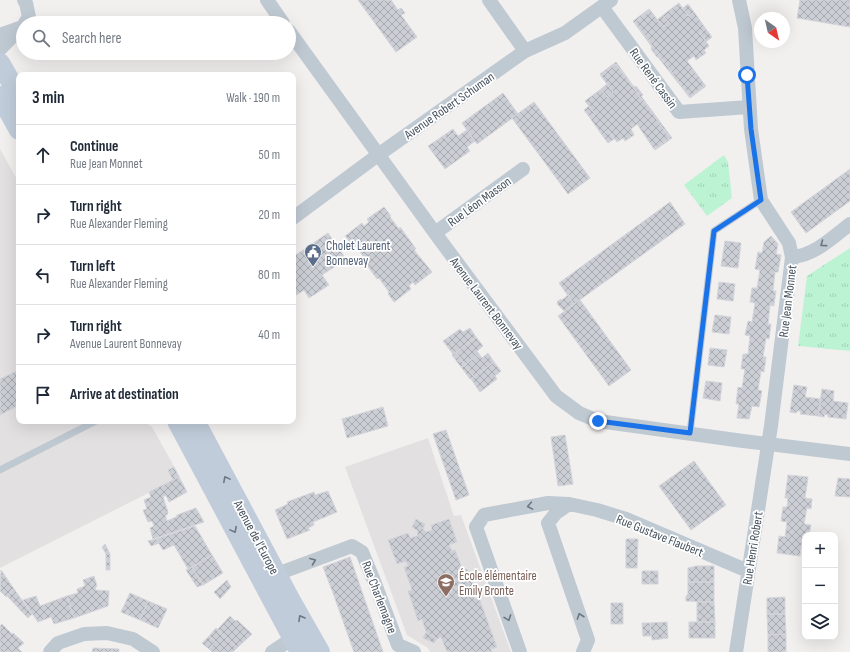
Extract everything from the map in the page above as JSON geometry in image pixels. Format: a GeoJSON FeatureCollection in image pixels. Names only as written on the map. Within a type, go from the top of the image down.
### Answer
{"type":"FeatureCollection","features":[{"type":"Feature","properties":{"kind":"main road"},"geometry":{"type":"LineString","coordinates":[[0,63],[16,91]]}},
{"type":"Feature","properties":{"kind":"main road"},"geometry":{"type":"LineString","coordinates":[[0,96],[16,125]]}},
{"type":"Feature","properties":{"kind":"main road","name":"Avenue de l’Europe"},"geometry":{"type":"LineString","coordinates":[[179,424],[296,646]]}},
{"type":"Feature","properties":{"kind":"main road","name":"Avenue de l’Europe"},"geometry":{"type":"LineString","coordinates":[[197,424],[320,652]]}},
{"type":"Feature","properties":{"kind":"street"},"geometry":{"type":"LineString","coordinates":[[24,0],[29,16]]}},
{"type":"Feature","properties":{"kind":"street"},"geometry":{"type":"LineString","coordinates":[[266,0],[278,16]]}},
{"type":"Feature","properties":{"kind":"street"},"geometry":{"type":"LineString","coordinates":[[489,0],[525,51]]}},
{"type":"Feature","properties":{"kind":"street","name":"Rue Jean Monnet"},"geometry":{"type":"LineString","coordinates":[[739,0],[745,28],[751,129],[761,200],[789,243],[792,257],[771,426],[767,444]]}},
{"type":"Feature","properties":{"kind":"street","name":"Avenue Robert Schuman"},"geometry":{"type":"LineString","coordinates":[[296,216],[378,155],[525,51],[565,33],[607,3]]}},
{"type":"Feature","properties":{"kind":"street","name":"Rue René Cassin"},"geometry":{"type":"LineString","coordinates":[[607,3],[679,112],[749,107]]}},
{"type":"Feature","properties":{"kind":"street"},"geometry":{"type":"LineString","coordinates":[[0,35],[16,29]]}},
{"type":"Feature","properties":{"kind":"street"},"geometry":{"type":"LineString","coordinates":[[0,49],[16,34]]}},
{"type":"Feature","properties":{"kind":"street","name":"Avenue Laurent Bonnevay"},"geometry":{"type":"LineString","coordinates":[[296,41],[435,233],[556,396],[579,413],[598,421],[850,454]]}},
{"type":"Feature","properties":{"kind":"street","name":"Rue Léon Masson"},"geometry":{"type":"LineString","coordinates":[[435,233],[523,168]]}},
{"type":"Feature","properties":{"kind":"street"},"geometry":{"type":"LineString","coordinates":[[792,257],[809,253],[850,224]]}},
{"type":"Feature","properties":{"kind":"street","name":"Rue Henri Robert"},"geometry":{"type":"LineString","coordinates":[[736,652],[767,444]]}},
{"type":"Feature","properties":{"kind":"street","name":"Rue Gustave Flaubert"},"geometry":{"type":"LineString","coordinates":[[520,652],[476,527],[484,515],[548,503],[569,504],[597,510],[626,519],[748,571]]}},
{"type":"Feature","properties":{"kind":"street"},"geometry":{"type":"LineString","coordinates":[[569,504],[556,513],[548,522],[588,640],[582,652]]}},
{"type":"Feature","properties":{"kind":"street","name":"Rue Charlemagne"},"geometry":{"type":"LineString","coordinates":[[277,574],[352,546],[362,552],[398,645],[414,652]]}},
{"type":"Feature","properties":{"kind":"street"},"geometry":{"type":"LineString","coordinates":[[50,652],[58,643],[84,634],[106,633],[133,639],[153,652]]}},
{"type":"Feature","properties":{"kind":"street"},"geometry":{"type":"LineString","coordinates":[[272,652],[284,644],[296,646]]}},
{"type":"Feature","properties":{"kind":"lane"},"geometry":{"type":"LineString","coordinates":[[690,433],[714,231],[761,200]]}},
{"type":"Feature","properties":{"kind":"lane"},"geometry":{"type":"LineString","coordinates":[[0,470],[90,424]]}},
{"type":"Feature","properties":{"kind":"shaded area"},"geometry":{"type":"Polygon","coordinates":[[[0,149],[16,178],[16,424],[148,424],[152,427],[180,477],[0,568],[0,149]]]}},
{"type":"Feature","properties":{"kind":"shaded area"},"geometry":{"type":"Polygon","coordinates":[[[428,438],[454,516],[461,515],[511,652],[430,652],[428,648],[407,635],[345,467],[428,438]]]}},
{"type":"Feature","properties":{"kind":"green space"},"geometry":{"type":"Polygon","coordinates":[[[724,155],[728,162],[732,198],[707,216],[684,185],[724,155]]]}},
{"type":"Feature","properties":{"kind":"green space"},"geometry":{"type":"Polygon","coordinates":[[[850,248],[850,351],[798,346],[807,276],[850,248]]]}},
{"type":"Feature","properties":{"kind":"building"},"geometry":{"type":"Polygon","coordinates":[[[358,0],[391,0],[398,10],[401,8],[405,13],[401,15],[417,37],[396,52],[358,0]]]}},
{"type":"Feature","properties":{"kind":"building"},"geometry":{"type":"Polygon","coordinates":[[[800,0],[850,0],[850,27],[797,18],[800,0]]]}},
{"type":"Feature","properties":{"kind":"building"},"geometry":{"type":"Polygon","coordinates":[[[679,3],[688,16],[694,12],[706,29],[700,33],[709,46],[704,50],[706,53],[696,60],[694,56],[687,61],[705,85],[690,97],[635,22],[650,10],[663,27],[669,23],[663,15],[679,3]]]}},
{"type":"Feature","properties":{"kind":"building"},"geometry":{"type":"Polygon","coordinates":[[[688,4],[694,12],[688,16],[683,8],[688,4]]]}},
{"type":"Feature","properties":{"kind":"building"},"geometry":{"type":"Polygon","coordinates":[[[649,9],[650,10],[635,22],[690,97],[705,85],[706,86],[690,98],[651,49],[652,47],[633,21],[649,9]]]}},
{"type":"Feature","properties":{"kind":"building"},"geometry":{"type":"Polygon","coordinates":[[[663,15],[669,23],[663,27],[657,20],[663,15]]]}},
{"type":"Feature","properties":{"kind":"building"},"geometry":{"type":"Polygon","coordinates":[[[706,29],[712,37],[706,42],[700,33],[706,29]]]}},
{"type":"Feature","properties":{"kind":"building"},"geometry":{"type":"Polygon","coordinates":[[[616,62],[634,87],[636,86],[643,95],[641,96],[672,138],[655,150],[654,149],[670,138],[616,64],[601,76],[600,74],[616,62]]]}},
{"type":"Feature","properties":{"kind":"building"},"geometry":{"type":"Polygon","coordinates":[[[616,64],[670,138],[654,149],[637,124],[631,129],[634,135],[625,141],[623,138],[617,142],[608,130],[602,135],[590,118],[595,114],[585,101],[601,89],[607,97],[613,92],[601,76],[616,64]]]}},
{"type":"Feature","properties":{"kind":"building"},"geometry":{"type":"Polygon","coordinates":[[[607,84],[613,92],[607,97],[601,89],[607,84]]]}},
{"type":"Feature","properties":{"kind":"building"},"geometry":{"type":"Polygon","coordinates":[[[503,93],[518,114],[477,144],[462,123],[503,93]]]}},
{"type":"Feature","properties":{"kind":"building"},"geometry":{"type":"Polygon","coordinates":[[[534,102],[590,178],[568,194],[512,118],[534,102]]]}},
{"type":"Feature","properties":{"kind":"building"},"geometry":{"type":"Polygon","coordinates":[[[589,106],[595,114],[590,118],[584,110],[589,106]]]}},
{"type":"Feature","properties":{"kind":"building"},"geometry":{"type":"Polygon","coordinates":[[[453,129],[455,132],[446,139],[443,136],[453,129]]]}},
{"type":"Feature","properties":{"kind":"building"},"geometry":{"type":"Polygon","coordinates":[[[467,130],[475,141],[467,147],[470,151],[445,169],[428,146],[443,136],[446,139],[455,132],[458,136],[467,130]]]}},
{"type":"Feature","properties":{"kind":"building"},"geometry":{"type":"Polygon","coordinates":[[[608,130],[614,139],[608,143],[602,135],[608,130]]]}},
{"type":"Feature","properties":{"kind":"building"},"geometry":{"type":"Polygon","coordinates":[[[850,169],[850,201],[806,233],[791,212],[850,169]]]}},
{"type":"Feature","properties":{"kind":"building"},"geometry":{"type":"Polygon","coordinates":[[[670,202],[685,224],[574,304],[559,283],[670,202]]]}},
{"type":"Feature","properties":{"kind":"building"},"geometry":{"type":"Polygon","coordinates":[[[384,207],[399,229],[400,227],[416,249],[414,250],[432,272],[415,285],[413,282],[409,286],[411,289],[394,302],[379,278],[377,279],[361,257],[363,256],[352,241],[350,242],[345,236],[362,223],[364,226],[369,222],[367,219],[384,207]]]}},
{"type":"Feature","properties":{"kind":"building","name":"Cholet Laurent Bonnevay"},"geometry":{"type":"Polygon","coordinates":[[[328,233],[346,259],[322,275],[329,285],[309,298],[304,290],[296,295],[296,255],[328,233]]]}},
{"type":"Feature","properties":{"kind":"building"},"geometry":{"type":"Polygon","coordinates":[[[771,236],[778,244],[776,254],[781,255],[778,272],[775,272],[773,291],[776,291],[774,306],[770,305],[768,324],[771,324],[769,339],[766,338],[763,357],[766,357],[764,372],[761,371],[758,390],[762,391],[759,407],[752,406],[749,419],[737,418],[739,404],[736,404],[738,387],[742,388],[745,369],[741,369],[743,354],[748,354],[750,336],[745,335],[748,321],[752,322],[755,303],[750,302],[752,288],[757,288],[760,270],[755,269],[758,252],[762,253],[764,242],[771,236]]]}},
{"type":"Feature","properties":{"kind":"building"},"geometry":{"type":"Polygon","coordinates":[[[725,241],[741,243],[738,268],[721,266],[725,241]]]}},
{"type":"Feature","properties":{"kind":"building"},"geometry":{"type":"Polygon","coordinates":[[[719,282],[735,284],[733,301],[717,299],[719,282]]]}},
{"type":"Feature","properties":{"kind":"building"},"geometry":{"type":"Polygon","coordinates":[[[568,295],[574,304],[564,311],[557,304],[558,301],[561,299],[562,300],[568,295]]]}},
{"type":"Feature","properties":{"kind":"building"},"geometry":{"type":"Polygon","coordinates":[[[580,300],[631,370],[609,386],[558,316],[580,300]]]}},
{"type":"Feature","properties":{"kind":"building"},"geometry":{"type":"Polygon","coordinates":[[[715,315],[731,317],[729,334],[712,332],[715,315]]]}},
{"type":"Feature","properties":{"kind":"building"},"geometry":{"type":"Polygon","coordinates":[[[470,328],[476,337],[453,354],[443,341],[460,329],[463,332],[470,328]]]}},
{"type":"Feature","properties":{"kind":"building"},"geometry":{"type":"Polygon","coordinates":[[[476,337],[483,346],[477,351],[479,354],[465,365],[456,352],[476,337]]]}},
{"type":"Feature","properties":{"kind":"building"},"geometry":{"type":"Polygon","coordinates":[[[710,348],[727,350],[724,367],[708,365],[710,348]]]}},
{"type":"Feature","properties":{"kind":"building"},"geometry":{"type":"Polygon","coordinates":[[[456,352],[465,365],[461,367],[452,355],[456,352]]]}},
{"type":"Feature","properties":{"kind":"building"},"geometry":{"type":"Polygon","coordinates":[[[488,353],[494,362],[474,377],[465,365],[479,354],[482,358],[488,353]]]}},
{"type":"Feature","properties":{"kind":"building"},"geometry":{"type":"Polygon","coordinates":[[[494,362],[501,371],[495,376],[497,379],[480,392],[471,379],[494,362]]]}},
{"type":"Feature","properties":{"kind":"building"},"geometry":{"type":"Polygon","coordinates":[[[465,365],[474,377],[470,379],[461,367],[465,365]]]}},
{"type":"Feature","properties":{"kind":"building"},"geometry":{"type":"Polygon","coordinates":[[[16,371],[16,407],[0,415],[0,379],[16,371]]]}},
{"type":"Feature","properties":{"kind":"building"},"geometry":{"type":"Polygon","coordinates":[[[706,381],[722,383],[720,401],[703,398],[706,381]]]}},
{"type":"Feature","properties":{"kind":"building"},"geometry":{"type":"Polygon","coordinates":[[[794,385],[807,387],[805,397],[821,399],[818,416],[800,414],[801,411],[797,411],[796,413],[790,412],[794,385]]]}},
{"type":"Feature","properties":{"kind":"building"},"geometry":{"type":"Polygon","coordinates":[[[822,389],[834,391],[833,401],[848,403],[846,419],[828,417],[828,415],[825,414],[824,417],[818,416],[822,389]]]}},
{"type":"Feature","properties":{"kind":"building"},"geometry":{"type":"Polygon","coordinates":[[[383,407],[388,426],[347,438],[342,419],[383,407]]]}},
{"type":"Feature","properties":{"kind":"building"},"geometry":{"type":"Polygon","coordinates":[[[446,430],[469,495],[456,500],[433,434],[446,430]]]}},
{"type":"Feature","properties":{"kind":"building"},"geometry":{"type":"Polygon","coordinates":[[[565,435],[573,484],[558,486],[551,437],[565,435]]]}},
{"type":"Feature","properties":{"kind":"building"},"geometry":{"type":"Polygon","coordinates":[[[694,461],[726,505],[691,530],[659,486],[694,461]]]}},
{"type":"Feature","properties":{"kind":"building"},"geometry":{"type":"Polygon","coordinates":[[[174,467],[179,477],[173,480],[168,470],[174,467]]]}},
{"type":"Feature","properties":{"kind":"building"},"geometry":{"type":"Polygon","coordinates":[[[788,475],[808,477],[805,498],[812,499],[811,509],[807,508],[804,524],[811,525],[810,532],[802,532],[800,556],[777,553],[779,536],[785,537],[787,522],[781,521],[783,507],[787,507],[788,498],[785,498],[788,475]]]}},
{"type":"Feature","properties":{"kind":"building"},"geometry":{"type":"Polygon","coordinates":[[[179,477],[187,492],[169,502],[166,495],[163,497],[168,512],[167,515],[165,515],[167,521],[176,517],[177,515],[196,508],[204,522],[153,539],[150,528],[154,526],[152,521],[148,522],[143,510],[147,509],[144,500],[151,497],[149,492],[179,477]]]}},
{"type":"Feature","properties":{"kind":"building"},"geometry":{"type":"Polygon","coordinates":[[[838,478],[850,479],[850,497],[835,496],[838,478]]]}},
{"type":"Feature","properties":{"kind":"building"},"geometry":{"type":"Polygon","coordinates":[[[328,491],[337,512],[313,522],[314,525],[308,528],[310,530],[287,539],[275,510],[288,504],[287,502],[314,492],[315,495],[328,491]]]}},
{"type":"Feature","properties":{"kind":"building"},"geometry":{"type":"Polygon","coordinates":[[[416,519],[425,524],[423,529],[426,532],[432,530],[431,525],[449,519],[457,542],[449,545],[452,551],[455,550],[463,571],[467,569],[476,592],[473,593],[475,599],[479,598],[497,647],[491,649],[492,652],[447,652],[441,637],[437,639],[426,632],[422,619],[418,621],[408,591],[412,590],[404,567],[408,566],[406,561],[397,564],[388,540],[408,533],[410,538],[417,536],[418,531],[412,527],[416,519]]]}},
{"type":"Feature","properties":{"kind":"building"},"geometry":{"type":"Polygon","coordinates":[[[195,526],[212,555],[188,569],[174,545],[163,550],[156,539],[195,526]]]}},
{"type":"Feature","properties":{"kind":"building"},"geometry":{"type":"Polygon","coordinates":[[[156,539],[159,543],[151,546],[148,541],[156,539]]]}},
{"type":"Feature","properties":{"kind":"building"},"geometry":{"type":"Polygon","coordinates":[[[626,539],[638,539],[637,568],[626,568],[626,539]]]}},
{"type":"Feature","properties":{"kind":"building"},"geometry":{"type":"Polygon","coordinates":[[[105,544],[110,554],[110,570],[106,570],[106,554],[102,547],[105,544]]]}},
{"type":"Feature","properties":{"kind":"building"},"geometry":{"type":"Polygon","coordinates":[[[212,555],[223,573],[203,585],[192,567],[212,555]]]}},
{"type":"Feature","properties":{"kind":"building"},"geometry":{"type":"Polygon","coordinates":[[[350,557],[383,652],[354,652],[323,567],[350,557]]]}},
{"type":"Feature","properties":{"kind":"building"},"geometry":{"type":"Polygon","coordinates":[[[696,566],[714,566],[714,582],[688,582],[688,568],[696,566]]]}},
{"type":"Feature","properties":{"kind":"building"},"geometry":{"type":"Polygon","coordinates":[[[192,567],[203,585],[197,587],[186,570],[192,567]]]}},
{"type":"Feature","properties":{"kind":"building"},"geometry":{"type":"Polygon","coordinates":[[[1,570],[14,589],[6,597],[0,591],[1,570]]]}},
{"type":"Feature","properties":{"kind":"building"},"geometry":{"type":"Polygon","coordinates":[[[642,571],[649,571],[650,584],[642,584],[642,571]]]}},
{"type":"Feature","properties":{"kind":"building"},"geometry":{"type":"Polygon","coordinates":[[[649,571],[658,571],[658,584],[650,584],[649,571]]]}},
{"type":"Feature","properties":{"kind":"building"},"geometry":{"type":"Polygon","coordinates":[[[94,576],[97,586],[95,590],[109,591],[108,606],[74,618],[67,596],[78,593],[77,589],[85,586],[83,580],[94,576]]]}},
{"type":"Feature","properties":{"kind":"building"},"geometry":{"type":"Polygon","coordinates":[[[227,580],[231,587],[220,599],[214,592],[227,580]]]}},
{"type":"Feature","properties":{"kind":"building"},"geometry":{"type":"Polygon","coordinates":[[[688,582],[714,582],[714,602],[686,601],[686,596],[688,594],[688,582]]]}},
{"type":"Feature","properties":{"kind":"building"},"geometry":{"type":"Polygon","coordinates":[[[14,589],[32,614],[28,618],[7,596],[14,589]]]}},
{"type":"Feature","properties":{"kind":"building"},"geometry":{"type":"Polygon","coordinates":[[[130,593],[148,601],[140,620],[121,612],[130,593]]]}},
{"type":"Feature","properties":{"kind":"building"},"geometry":{"type":"Polygon","coordinates":[[[36,596],[40,606],[67,596],[74,618],[54,624],[51,617],[38,622],[23,600],[36,596]]]}},
{"type":"Feature","properties":{"kind":"building"},"geometry":{"type":"Polygon","coordinates":[[[785,597],[785,614],[767,614],[767,598],[785,597]]]}},
{"type":"Feature","properties":{"kind":"building"},"geometry":{"type":"Polygon","coordinates":[[[148,601],[167,609],[158,628],[140,620],[148,601]]]}},
{"type":"Feature","properties":{"kind":"building"},"geometry":{"type":"Polygon","coordinates":[[[697,602],[714,602],[715,622],[697,622],[697,602]]]}},
{"type":"Feature","properties":{"kind":"building"},"geometry":{"type":"Polygon","coordinates":[[[611,603],[623,603],[623,624],[611,624],[611,603]]]}},
{"type":"Feature","properties":{"kind":"building"},"geometry":{"type":"Polygon","coordinates":[[[767,614],[785,614],[786,634],[768,635],[767,614]]]}},
{"type":"Feature","properties":{"kind":"building"},"geometry":{"type":"Polygon","coordinates":[[[230,616],[235,621],[237,620],[252,634],[237,648],[217,630],[230,616]]]}},
{"type":"Feature","properties":{"kind":"building"},"geometry":{"type":"Polygon","coordinates":[[[667,622],[668,638],[652,640],[650,623],[667,622]]]}},
{"type":"Feature","properties":{"kind":"building"},"geometry":{"type":"Polygon","coordinates":[[[689,622],[715,622],[715,638],[689,638],[689,622]]]}},
{"type":"Feature","properties":{"kind":"building"},"geometry":{"type":"Polygon","coordinates":[[[642,623],[650,623],[651,636],[643,636],[642,623]]]}},
{"type":"Feature","properties":{"kind":"building"},"geometry":{"type":"Polygon","coordinates":[[[2,624],[12,634],[0,646],[0,626],[2,624]]]}},
{"type":"Feature","properties":{"kind":"building"},"geometry":{"type":"Polygon","coordinates":[[[216,628],[237,648],[233,652],[212,652],[209,649],[215,642],[209,636],[216,628]]]}},
{"type":"Feature","properties":{"kind":"building"},"geometry":{"type":"Polygon","coordinates":[[[426,632],[437,639],[434,643],[423,638],[426,632]]]}},
{"type":"Feature","properties":{"kind":"building"},"geometry":{"type":"Polygon","coordinates":[[[13,633],[24,643],[18,648],[22,652],[0,652],[0,646],[13,633]]]}},
{"type":"Feature","properties":{"kind":"building"},"geometry":{"type":"Polygon","coordinates":[[[786,634],[786,652],[768,652],[768,635],[786,634]]]}},
{"type":"Feature","properties":{"kind":"building"},"geometry":{"type":"Polygon","coordinates":[[[209,636],[215,642],[209,649],[202,643],[209,636]]]}},
{"type":"Feature","properties":{"kind":"building"},"geometry":{"type":"Polygon","coordinates":[[[93,648],[119,649],[119,652],[92,652],[93,648]]]}},
{"type":"Feature","properties":{"kind":"place","name":"Cholet Laurent Bonnevay"},"geometry":{"type":"Point","coordinates":[313,267]}},
{"type":"Feature","properties":{"kind":"place","name":"École élémentaire Emily Bronte"},"geometry":{"type":"Point","coordinates":[446,597]}},
{"type":"Feature","properties":{"kind":"route"},"geometry":{"type":"LineString","coordinates":[[598,421],[690,433],[714,231],[761,200],[751,129],[747,75]]}}]}
